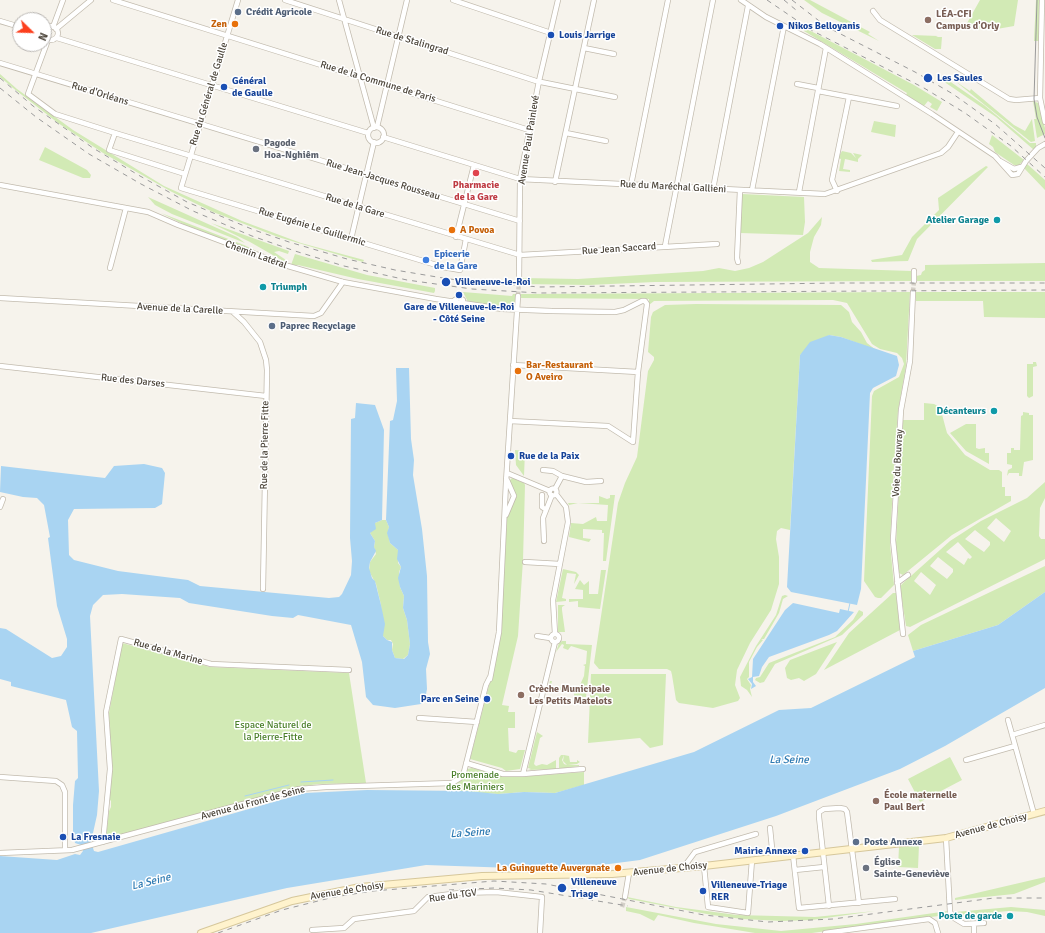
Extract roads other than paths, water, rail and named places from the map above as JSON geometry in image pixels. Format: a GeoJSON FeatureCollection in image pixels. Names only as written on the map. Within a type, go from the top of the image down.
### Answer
{"type":"FeatureCollection","features":[{"type":"Feature","properties":{"kind":"main road","name":"Avenue de Choisy"},"geometry":{"type":"LineString","coordinates":[[201,933],[292,901],[360,887],[482,876],[629,873],[704,866],[946,838],[1045,811]]}},
{"type":"Feature","properties":{"kind":"street"},"geometry":{"type":"LineString","coordinates":[[57,38],[58,33],[55,28],[63,0]]}},
{"type":"Feature","properties":{"kind":"street"},"geometry":{"type":"LineString","coordinates":[[55,28],[91,0]]}},
{"type":"Feature","properties":{"kind":"street","name":"Rue de la Commune de Paris"},"geometry":{"type":"LineString","coordinates":[[113,0],[530,130]]}},
{"type":"Feature","properties":{"kind":"street","name":"Rue du Général de Gaulle"},"geometry":{"type":"LineString","coordinates":[[181,188],[238,0]]}},
{"type":"Feature","properties":{"kind":"street","name":"Rue de Stalingrad"},"geometry":{"type":"LineString","coordinates":[[285,0],[539,81],[615,97]]}},
{"type":"Feature","properties":{"kind":"street"},"geometry":{"type":"LineString","coordinates":[[339,0],[360,77],[376,128],[381,130],[383,137],[378,142],[374,142]]}},
{"type":"Feature","properties":{"kind":"street"},"geometry":{"type":"LineString","coordinates":[[52,40],[57,38],[368,133],[376,128],[407,0]]}},
{"type":"Feature","properties":{"kind":"street"},"geometry":{"type":"LineString","coordinates":[[453,0],[551,33]]}},
{"type":"Feature","properties":{"kind":"street","name":"Avenue Paul Painlevé"},"geometry":{"type":"LineString","coordinates":[[518,282],[520,255],[520,179],[539,81],[558,0]]}},
{"type":"Feature","properties":{"kind":"street"},"geometry":{"type":"LineString","coordinates":[[555,182],[594,0]]}},
{"type":"Feature","properties":{"kind":"street"},"geometry":{"type":"LineString","coordinates":[[631,185],[668,0]]}},
{"type":"Feature","properties":{"kind":"street"},"geometry":{"type":"LineString","coordinates":[[666,246],[713,0]]}},
{"type":"Feature","properties":{"kind":"street"},"geometry":{"type":"LineString","coordinates":[[741,0],[748,6],[826,48],[932,114],[1000,161],[1013,168],[1020,168],[1038,148],[1045,144]]}},
{"type":"Feature","properties":{"kind":"street"},"geometry":{"type":"LineString","coordinates":[[1042,0],[1044,56],[1040,98],[1045,122]]}},
{"type":"Feature","properties":{"kind":"street"},"geometry":{"type":"LineString","coordinates":[[713,189],[748,6]]}},
{"type":"Feature","properties":{"kind":"street"},"geometry":{"type":"LineString","coordinates":[[873,12],[880,20],[1010,98],[1016,100],[1040,98]]}},
{"type":"Feature","properties":{"kind":"street"},"geometry":{"type":"LineString","coordinates":[[0,21],[12,25]]}},
{"type":"Feature","properties":{"kind":"street"},"geometry":{"type":"LineString","coordinates":[[752,190],[784,26]]}},
{"type":"Feature","properties":{"kind":"street"},"geometry":{"type":"LineString","coordinates":[[584,48],[614,54]]}},
{"type":"Feature","properties":{"kind":"street"},"geometry":{"type":"LineString","coordinates":[[799,192],[826,48]]}},
{"type":"Feature","properties":{"kind":"street"},"geometry":{"type":"LineString","coordinates":[[35,74],[43,52]]}},
{"type":"Feature","properties":{"kind":"street","name":"Rue d'Orléans"},"geometry":{"type":"LineString","coordinates":[[0,63],[201,124]]}},
{"type":"Feature","properties":{"kind":"street","name":"Rue de la Gare"},"geometry":{"type":"LineString","coordinates":[[35,74],[28,94],[56,114],[520,255]]}},
{"type":"Feature","properties":{"kind":"street"},"geometry":{"type":"LineString","coordinates":[[797,84],[818,91],[897,106]]}},
{"type":"Feature","properties":{"kind":"street"},"geometry":{"type":"LineString","coordinates":[[837,191],[832,180],[849,97]]}},
{"type":"Feature","properties":{"kind":"street","name":"Rue Jean-Jacques Rousseau"},"geometry":{"type":"LineString","coordinates":[[201,124],[520,221]]}},
{"type":"Feature","properties":{"kind":"street"},"geometry":{"type":"LineString","coordinates":[[566,132],[606,141]]}},
{"type":"Feature","properties":{"kind":"street","name":"Rue du Maréchal Gallieni"},"geometry":{"type":"LineString","coordinates":[[383,137],[520,179],[555,182],[825,194],[941,153],[948,147],[958,132]]}},
{"type":"Feature","properties":{"kind":"street"},"geometry":{"type":"LineString","coordinates":[[115,133],[109,150],[185,174]]}},
{"type":"Feature","properties":{"kind":"street"},"geometry":{"type":"LineString","coordinates":[[368,133],[370,140],[374,142]]}},
{"type":"Feature","properties":{"kind":"street"},"geometry":{"type":"LineString","coordinates":[[351,239],[374,142]]}},
{"type":"Feature","properties":{"kind":"street"},"geometry":{"type":"LineString","coordinates":[[456,236],[474,165]]}},
{"type":"Feature","properties":{"kind":"street","name":"Chemin Latéral"},"geometry":{"type":"LineString","coordinates":[[0,185],[148,212],[260,256],[343,282],[452,302],[518,310],[615,312],[624,310],[642,301],[647,304],[638,372]]}},
{"type":"Feature","properties":{"kind":"street","name":"Rue Eugénie Le Guillermic"},"geometry":{"type":"LineString","coordinates":[[181,188],[443,267],[460,270],[466,239]]}},
{"type":"Feature","properties":{"kind":"street"},"geometry":{"type":"LineString","coordinates":[[738,262],[740,190]]}},
{"type":"Feature","properties":{"kind":"street"},"geometry":{"type":"LineString","coordinates":[[110,268],[126,208]]}},
{"type":"Feature","properties":{"kind":"street","name":"Rue Jean Saccard"},"geometry":{"type":"LineString","coordinates":[[520,255],[717,244]]}},
{"type":"Feature","properties":{"kind":"street"},"geometry":{"type":"LineString","coordinates":[[914,271],[914,281]]}},
{"type":"Feature","properties":{"kind":"street","name":"Avenue de la Carelle"},"geometry":{"type":"LineString","coordinates":[[0,298],[316,316],[321,313],[343,282]]}},
{"type":"Feature","properties":{"kind":"street","name":"Voie du Bouvray"},"geometry":{"type":"LineString","coordinates":[[903,634],[893,540],[901,410],[910,361],[913,292]]}},
{"type":"Feature","properties":{"kind":"street"},"geometry":{"type":"LineString","coordinates":[[518,296],[499,632],[490,677],[486,685],[466,763],[503,774],[523,774],[584,769]]}},
{"type":"Feature","properties":{"kind":"street","name":"Rue de la Pierre Fitte"},"geometry":{"type":"LineString","coordinates":[[233,312],[244,322],[260,342],[266,360],[263,589]]}},
{"type":"Feature","properties":{"kind":"street"},"geometry":{"type":"LineString","coordinates":[[510,421],[608,426],[633,442],[638,372],[513,365]]}},
{"type":"Feature","properties":{"kind":"street","name":"Rue des Darses"},"geometry":{"type":"LineString","coordinates":[[0,366],[266,396]]}},
{"type":"Feature","properties":{"kind":"street"},"geometry":{"type":"LineString","coordinates":[[543,470],[586,482],[601,481]]}},
{"type":"Feature","properties":{"kind":"street"},"geometry":{"type":"LineString","coordinates":[[508,473],[553,492],[564,502],[568,517],[568,527],[553,600],[555,634],[559,639],[555,642],[523,774]]}},
{"type":"Feature","properties":{"kind":"street"},"geometry":{"type":"LineString","coordinates":[[544,541],[543,518],[545,509],[562,476]]}},
{"type":"Feature","properties":{"kind":"street"},"geometry":{"type":"LineString","coordinates":[[505,517],[514,497],[507,480]]}},
{"type":"Feature","properties":{"kind":"street"},"geometry":{"type":"LineString","coordinates":[[542,495],[542,507],[545,509]]}},
{"type":"Feature","properties":{"kind":"street"},"geometry":{"type":"LineString","coordinates":[[0,507],[3,499]]}},
{"type":"Feature","properties":{"kind":"street"},"geometry":{"type":"LineString","coordinates":[[525,562],[560,564]]}},
{"type":"Feature","properties":{"kind":"street"},"geometry":{"type":"LineString","coordinates":[[897,583],[908,575]]}},
{"type":"Feature","properties":{"kind":"street"},"geometry":{"type":"LineString","coordinates":[[550,638],[555,634]]}},
{"type":"Feature","properties":{"kind":"street"},"geometry":{"type":"LineString","coordinates":[[536,636],[550,638],[555,642]]}},
{"type":"Feature","properties":{"kind":"street","name":"Rue de la Marine"},"geometry":{"type":"LineString","coordinates":[[103,842],[110,770],[106,712],[121,639],[211,664],[349,670]]}},
{"type":"Feature","properties":{"kind":"street"},"geometry":{"type":"LineString","coordinates":[[419,718],[478,719]]}},
{"type":"Feature","properties":{"kind":"street"},"geometry":{"type":"LineString","coordinates":[[1008,720],[1034,814]]}},
{"type":"Feature","properties":{"kind":"street"},"geometry":{"type":"LineString","coordinates":[[1012,735],[1045,725]]}},
{"type":"Feature","properties":{"kind":"street"},"geometry":{"type":"LineString","coordinates":[[966,760],[1015,746]]}},
{"type":"Feature","properties":{"kind":"street","name":"Avenue du Front de Seine"},"geometry":{"type":"LineString","coordinates":[[66,850],[92,845],[299,790],[326,786],[447,784],[455,782],[460,778],[466,763]]}},
{"type":"Feature","properties":{"kind":"street"},"geometry":{"type":"LineString","coordinates":[[0,777],[56,781],[62,785],[66,792],[66,850],[0,853]]}},
{"type":"Feature","properties":{"kind":"street"},"geometry":{"type":"LineString","coordinates":[[829,906],[822,852],[819,812],[824,809],[840,808],[847,812],[859,903]]}},
{"type":"Feature","properties":{"kind":"street"},"geometry":{"type":"LineString","coordinates":[[770,828],[773,858]]}},
{"type":"Feature","properties":{"kind":"street"},"geometry":{"type":"LineString","coordinates":[[687,867],[686,864],[695,852],[756,834]]}},
{"type":"Feature","properties":{"kind":"street"},"geometry":{"type":"LineString","coordinates":[[946,838],[950,912],[958,921],[964,924],[974,925],[984,923]]}},
{"type":"Feature","properties":{"kind":"street"},"geometry":{"type":"LineString","coordinates":[[793,855],[799,908],[895,899]]}},
{"type":"Feature","properties":{"kind":"street"},"geometry":{"type":"LineString","coordinates":[[704,866],[708,907],[748,913],[752,860]]}},
{"type":"Feature","properties":{"kind":"street"},"geometry":{"type":"LineString","coordinates":[[795,870],[824,867]]}},
{"type":"Feature","properties":{"kind":"street"},"geometry":{"type":"LineString","coordinates":[[625,897],[629,873]]}},
{"type":"Feature","properties":{"kind":"street","name":"Rue du TGV"},"geometry":{"type":"LineString","coordinates":[[312,930],[344,928],[354,919],[414,911],[428,897],[459,893],[496,892],[542,897],[540,933]]}},
{"type":"Feature","properties":{"kind":"street"},"geometry":{"type":"LineString","coordinates":[[825,933],[929,919],[935,924],[938,933]]}},
{"type":"Feature","properties":{"kind":"street"},"geometry":{"type":"LineString","coordinates":[[974,925],[974,933]]}},
{"type":"Feature","properties":{"kind":"water"},"geometry":{"type":"Polygon","coordinates":[[[829,335],[841,337],[897,356],[899,365],[896,376],[873,388],[870,393],[861,589],[857,605],[791,592],[787,587],[800,355],[810,342],[829,335]]]}},
{"type":"Feature","properties":{"kind":"water","name":"La Seine"},"geometry":{"type":"Polygon","coordinates":[[[396,368],[409,368],[411,439],[414,460],[413,475],[422,529],[427,576],[428,642],[430,654],[426,669],[427,689],[425,700],[421,704],[395,708],[373,705],[366,697],[362,662],[351,625],[298,615],[293,618],[272,616],[189,603],[180,598],[122,594],[103,595],[93,605],[90,616],[99,791],[97,815],[91,842],[94,851],[98,852],[305,793],[367,790],[468,791],[498,794],[524,792],[555,793],[694,752],[779,710],[811,708],[915,657],[913,651],[998,625],[1045,592],[1045,688],[945,746],[900,769],[776,816],[640,860],[586,867],[542,869],[426,865],[287,888],[91,933],[0,933],[0,856],[57,860],[75,854],[80,855],[83,851],[81,845],[75,843],[73,833],[75,781],[78,778],[77,731],[72,727],[66,700],[11,686],[11,682],[0,679],[0,628],[6,629],[52,658],[61,656],[67,647],[67,639],[57,606],[48,538],[50,537],[44,505],[37,498],[23,497],[0,492],[1,466],[105,478],[114,466],[144,464],[162,468],[165,473],[162,504],[155,508],[74,509],[68,520],[69,555],[74,560],[118,571],[188,580],[200,586],[329,598],[339,597],[351,575],[352,561],[350,538],[351,419],[355,418],[356,403],[375,405],[384,430],[382,520],[375,523],[376,529],[370,533],[375,541],[374,547],[376,551],[370,562],[369,568],[372,578],[375,581],[385,624],[383,636],[392,642],[392,650],[395,658],[404,659],[408,655],[410,644],[407,620],[403,608],[404,596],[398,578],[401,567],[397,559],[398,550],[390,543],[387,533],[389,527],[386,520],[390,421],[393,420],[397,401],[396,368]]]}},
{"type":"Feature","properties":{"kind":"water"},"geometry":{"type":"Polygon","coordinates":[[[793,603],[839,613],[840,609],[854,612],[837,631],[769,657],[762,667],[759,676],[753,677],[753,682],[756,686],[751,689],[752,684],[748,679],[752,677],[753,659],[785,610],[793,603]]]}},
{"type":"Feature","properties":{"kind":"waterway"},"geometry":{"type":"LineString","coordinates":[[848,612],[850,603]]}},
{"type":"Feature","properties":{"kind":"waterway"},"geometry":{"type":"LineString","coordinates":[[301,782],[333,780]]}},
{"type":"Feature","properties":{"kind":"waterway"},"geometry":{"type":"LineString","coordinates":[[245,796],[289,785]]}},
{"type":"Feature","properties":{"kind":"tunnel"},"geometry":{"type":"LineString","coordinates":[[913,292],[914,281]]}},
{"type":"Feature","properties":{"kind":"tunnel"},"geometry":{"type":"LineString","coordinates":[[518,296],[519,282]]}},
{"type":"Feature","properties":{"kind":"tunnel"},"geometry":{"type":"LineString","coordinates":[[622,907],[625,897]]}},
{"type":"Feature","properties":{"kind":"tram line"},"geometry":{"type":"LineString","coordinates":[[1037,0],[1034,99],[1037,117],[1045,138]]}},
{"type":"Feature","properties":{"kind":"railway"},"geometry":{"type":"LineString","coordinates":[[767,0],[811,30],[924,88],[965,113],[1011,146],[1045,177]]}},
{"type":"Feature","properties":{"kind":"railway"},"geometry":{"type":"LineString","coordinates":[[784,0],[796,10]]}},
{"type":"Feature","properties":{"kind":"railway"},"geometry":{"type":"LineString","coordinates":[[792,0],[827,27],[915,72],[953,94],[995,124],[1045,168]]}},
{"type":"Feature","properties":{"kind":"railway"},"geometry":{"type":"LineString","coordinates":[[0,78],[33,106],[93,148],[187,202],[254,230],[289,242],[347,259],[395,270],[449,279],[539,287],[841,283],[1045,283]]}},
{"type":"Feature","properties":{"kind":"railway"},"geometry":{"type":"LineString","coordinates":[[0,88],[36,117],[89,154],[141,184],[193,211],[252,236],[295,251],[344,266],[407,280],[472,289],[539,293],[1045,290]]}},
{"type":"Feature","properties":{"kind":"railway"},"geometry":{"type":"LineString","coordinates":[[218,933],[282,910],[334,897],[373,891],[494,881],[546,884],[704,915],[768,922],[833,919],[994,898],[1045,898]]}},
{"type":"Feature","properties":{"kind":"railway"},"geometry":{"type":"LineString","coordinates":[[449,890],[494,888],[531,890],[628,906]]}},
{"type":"Feature","properties":{"kind":"place","name":"Crédit Agricole"},"geometry":{"type":"Point","coordinates":[238,12]}},
{"type":"Feature","properties":{"kind":"place","name":"LÉA-CFI Campus d'Orly"},"geometry":{"type":"Point","coordinates":[928,20]}},
{"type":"Feature","properties":{"kind":"place","name":"Zen"},"geometry":{"type":"Point","coordinates":[235,24]}},
{"type":"Feature","properties":{"kind":"place","name":"Nikos Belloyanis"},"geometry":{"type":"Point","coordinates":[780,26]}},
{"type":"Feature","properties":{"kind":"place","name":"Louis Jarrige"},"geometry":{"type":"Point","coordinates":[551,35]}},
{"type":"Feature","properties":{"kind":"place","name":"Les Saules"},"geometry":{"type":"Point","coordinates":[928,78]}},
{"type":"Feature","properties":{"kind":"place","name":"Général de Gaulle"},"geometry":{"type":"Point","coordinates":[224,87]}},
{"type":"Feature","properties":{"kind":"place","name":"Pagode Hoa-Nghiêm"},"geometry":{"type":"Point","coordinates":[256,149]}},
{"type":"Feature","properties":{"kind":"place","name":"Pharmacie de la Gare"},"geometry":{"type":"Point","coordinates":[476,173]}},
{"type":"Feature","properties":{"kind":"place","name":"Atelier Garage"},"geometry":{"type":"Point","coordinates":[997,220]}},
{"type":"Feature","properties":{"kind":"place","name":"A Povoa"},"geometry":{"type":"Point","coordinates":[452,230]}},
{"type":"Feature","properties":{"kind":"place","name":"Epicerie de la Gare"},"geometry":{"type":"Point","coordinates":[426,260]}},
{"type":"Feature","properties":{"kind":"place","name":"Villeneuve-le-Roi"},"geometry":{"type":"Point","coordinates":[446,282]}},
{"type":"Feature","properties":{"kind":"place","name":"Triumph"},"geometry":{"type":"Point","coordinates":[263,287]}},
{"type":"Feature","properties":{"kind":"place","name":"Gare de Villeneuve-le-Roi - Côté Seine"},"geometry":{"type":"Point","coordinates":[459,295]}},
{"type":"Feature","properties":{"kind":"place","name":"Paprec Recyclage"},"geometry":{"type":"Point","coordinates":[272,326]}},
{"type":"Feature","properties":{"kind":"place","name":"Bar-Restaurant O Aveiro"},"geometry":{"type":"Point","coordinates":[518,371]}},
{"type":"Feature","properties":{"kind":"place","name":"Décanteurs"},"geometry":{"type":"Point","coordinates":[994,411]}},
{"type":"Feature","properties":{"kind":"place","name":"Rue de la Paix"},"geometry":{"type":"Point","coordinates":[511,456]}},
{"type":"Feature","properties":{"kind":"place","name":"Crèche Municipale Les Petits Matelots"},"geometry":{"type":"Point","coordinates":[521,695]}},
{"type":"Feature","properties":{"kind":"place","name":"Parc en Seine"},"geometry":{"type":"Point","coordinates":[487,699]}},
{"type":"Feature","properties":{"kind":"place","name":"École maternelle Paul Bert"},"geometry":{"type":"Point","coordinates":[876,801]}},
{"type":"Feature","properties":{"kind":"place","name":"La Fresnaie"},"geometry":{"type":"Point","coordinates":[63,837]}},
{"type":"Feature","properties":{"kind":"place","name":"Poste Annexe"},"geometry":{"type":"Point","coordinates":[856,842]}},
{"type":"Feature","properties":{"kind":"place","name":"Mairie Annexe"},"geometry":{"type":"Point","coordinates":[805,851]}},
{"type":"Feature","properties":{"kind":"place","name":"La Guinguette Auvergnate"},"geometry":{"type":"Point","coordinates":[618,868]}},
{"type":"Feature","properties":{"kind":"place","name":"Église Sainte-Geneviève"},"geometry":{"type":"Point","coordinates":[866,868]}},
{"type":"Feature","properties":{"kind":"place","name":"Villeneuve Triage"},"geometry":{"type":"Point","coordinates":[562,888]}},
{"type":"Feature","properties":{"kind":"place","name":"Villeneuve-Triage RER"},"geometry":{"type":"Point","coordinates":[703,891]}},
{"type":"Feature","properties":{"kind":"place","name":"Poste de garde"},"geometry":{"type":"Point","coordinates":[1010,916]}},
{"type":"Feature","properties":{"kind":"park label","name":"Espace Naturel de la Pierre-Fitte"},"geometry":{"type":"Point","coordinates":[273,730]}},
{"type":"Feature","properties":{"kind":"park label","name":"Promenade des Mariniers"},"geometry":{"type":"Point","coordinates":[475,780]}}]}
